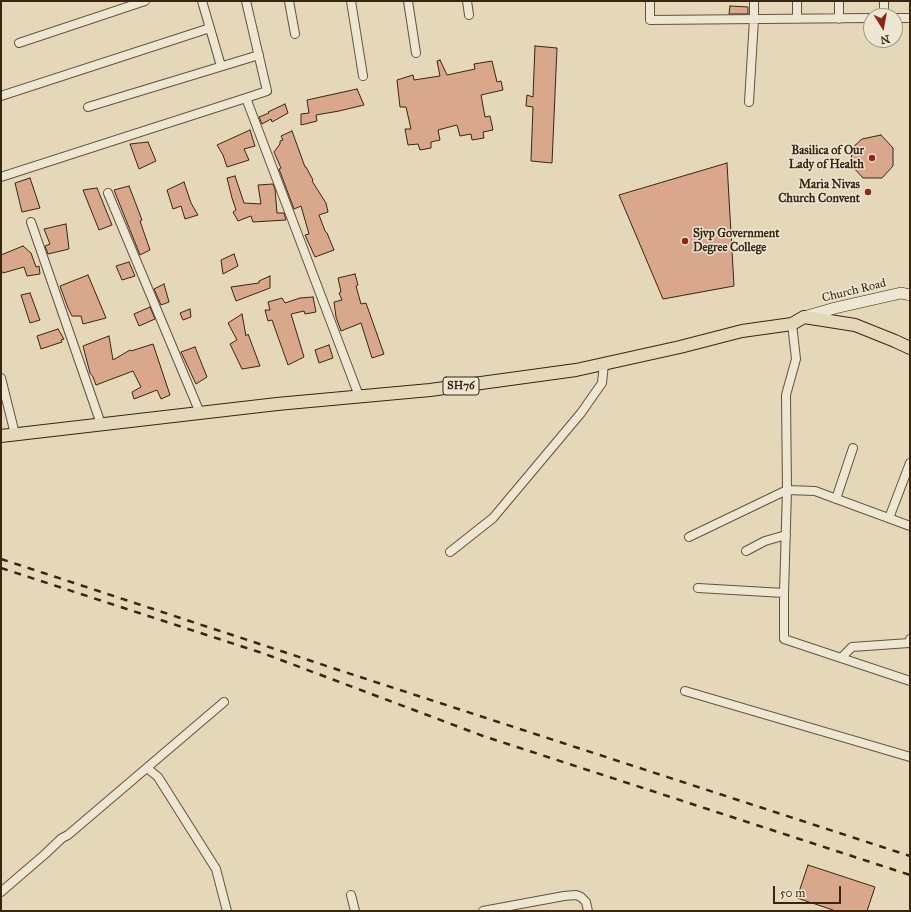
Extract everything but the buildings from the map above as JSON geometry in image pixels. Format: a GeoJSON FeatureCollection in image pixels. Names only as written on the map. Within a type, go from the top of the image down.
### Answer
{"type":"FeatureCollection","features":[{"type":"Feature","properties":{"kind":"main road","name":"SH76"},"geometry":{"type":"LineString","coordinates":[[1,436],[278,404],[430,390],[576,370],[680,347],[742,331],[792,324],[804,318]]}},
{"type":"Feature","properties":{"kind":"main road"},"geometry":{"type":"LineString","coordinates":[[804,318],[855,324],[910,348]]}},
{"type":"Feature","properties":{"kind":"street"},"geometry":{"type":"LineString","coordinates":[[20,43],[145,1]]}},
{"type":"Feature","properties":{"kind":"street"},"geometry":{"type":"LineString","coordinates":[[202,1],[222,66]]}},
{"type":"Feature","properties":{"kind":"street"},"geometry":{"type":"LineString","coordinates":[[1,177],[267,91],[246,1]]}},
{"type":"Feature","properties":{"kind":"street"},"geometry":{"type":"LineString","coordinates":[[289,1],[295,34]]}},
{"type":"Feature","properties":{"kind":"street"},"geometry":{"type":"LineString","coordinates":[[351,1],[363,76]]}},
{"type":"Feature","properties":{"kind":"street"},"geometry":{"type":"LineString","coordinates":[[408,1],[416,53]]}},
{"type":"Feature","properties":{"kind":"street"},"geometry":{"type":"LineString","coordinates":[[467,1],[469,15]]}},
{"type":"Feature","properties":{"kind":"street"},"geometry":{"type":"LineString","coordinates":[[650,1],[650,20],[863,18]]}},
{"type":"Feature","properties":{"kind":"street"},"geometry":{"type":"LineString","coordinates":[[749,102],[754,1]]}},
{"type":"Feature","properties":{"kind":"street"},"geometry":{"type":"LineString","coordinates":[[797,1],[797,19]]}},
{"type":"Feature","properties":{"kind":"street"},"geometry":{"type":"LineString","coordinates":[[839,1],[839,19]]}},
{"type":"Feature","properties":{"kind":"street"},"geometry":{"type":"LineString","coordinates":[[1,96],[210,28]]}},
{"type":"Feature","properties":{"kind":"street"},"geometry":{"type":"LineString","coordinates":[[88,107],[259,55]]}},
{"type":"Feature","properties":{"kind":"street"},"geometry":{"type":"LineString","coordinates":[[246,98],[358,396]]}},
{"type":"Feature","properties":{"kind":"street"},"geometry":{"type":"LineString","coordinates":[[108,193],[200,413]]}},
{"type":"Feature","properties":{"kind":"street"},"geometry":{"type":"LineString","coordinates":[[31,222],[101,424]]}},
{"type":"Feature","properties":{"kind":"street","name":"Church Road"},"geometry":{"type":"LineString","coordinates":[[804,318],[835,308],[901,293],[910,295]]}},
{"type":"Feature","properties":{"kind":"street"},"geometry":{"type":"LineString","coordinates":[[792,324],[796,359],[786,395],[787,490],[784,639],[910,680]]}},
{"type":"Feature","properties":{"kind":"street"},"geometry":{"type":"LineString","coordinates":[[450,552],[493,518],[581,413],[602,383],[604,364]]}},
{"type":"Feature","properties":{"kind":"street"},"geometry":{"type":"LineString","coordinates":[[1,378],[15,434]]}},
{"type":"Feature","properties":{"kind":"street"},"geometry":{"type":"LineString","coordinates":[[836,499],[853,448]]}},
{"type":"Feature","properties":{"kind":"street"},"geometry":{"type":"LineString","coordinates":[[889,518],[910,463]]}},
{"type":"Feature","properties":{"kind":"street"},"geometry":{"type":"LineString","coordinates":[[689,537],[787,490],[815,491],[910,526]]}},
{"type":"Feature","properties":{"kind":"street"},"geometry":{"type":"LineString","coordinates":[[746,551],[766,540],[786,535]]}},
{"type":"Feature","properties":{"kind":"street"},"geometry":{"type":"LineString","coordinates":[[698,588],[784,593]]}},
{"type":"Feature","properties":{"kind":"street"},"geometry":{"type":"LineString","coordinates":[[841,658],[852,647],[910,642]]}},
{"type":"Feature","properties":{"kind":"street"},"geometry":{"type":"LineString","coordinates":[[685,691],[910,758]]}},
{"type":"Feature","properties":{"kind":"street"},"geometry":{"type":"LineString","coordinates":[[1,892],[62,838],[68,835],[224,702]]}},
{"type":"Feature","properties":{"kind":"street"},"geometry":{"type":"LineString","coordinates":[[147,768],[158,777],[216,869],[227,911]]}},
{"type":"Feature","properties":{"kind":"street"},"geometry":{"type":"LineString","coordinates":[[352,895],[355,911]]}},
{"type":"Feature","properties":{"kind":"street"},"geometry":{"type":"LineString","coordinates":[[484,911],[576,895],[581,897],[586,902],[588,911]]}},
{"type":"Feature","properties":{"kind":"railway"},"geometry":{"type":"LineString","coordinates":[[1,559],[910,856]]}},
{"type":"Feature","properties":{"kind":"railway"},"geometry":{"type":"LineString","coordinates":[[1,568],[265,654],[483,736],[910,875]]}},
{"type":"Feature","properties":{"kind":"place","name":"Basilica of Our Lady of Health"},"geometry":{"type":"Point","coordinates":[872,158]}},
{"type":"Feature","properties":{"kind":"place","name":"Maria Nivas Church Convent"},"geometry":{"type":"Point","coordinates":[868,192]}},
{"type":"Feature","properties":{"kind":"place","name":"Sjvp Government Degree College"},"geometry":{"type":"Point","coordinates":[685,241]}}]}
